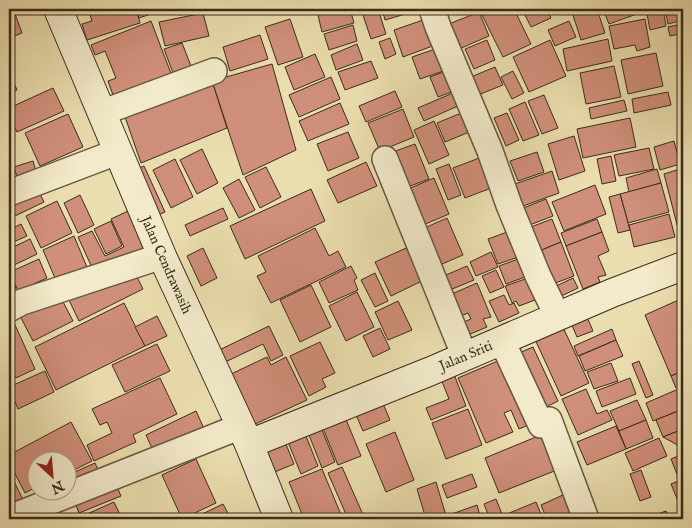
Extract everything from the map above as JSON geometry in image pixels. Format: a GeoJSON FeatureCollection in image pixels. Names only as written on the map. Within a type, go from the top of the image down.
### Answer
{"type":"FeatureCollection","features":[{"type":"Feature","properties":{"kind":"street","name":"Jalan Cendrawasih"},"geometry":{"type":"LineString","coordinates":[[58,9],[162,256],[244,436],[279,519]]}},
{"type":"Feature","properties":{"kind":"street"},"geometry":{"type":"LineString","coordinates":[[432,9],[490,151],[509,205],[538,276],[558,316]]}},
{"type":"Feature","properties":{"kind":"street"},"geometry":{"type":"LineString","coordinates":[[101,113],[214,71]]}},
{"type":"Feature","properties":{"kind":"street"},"geometry":{"type":"LineString","coordinates":[[9,193],[117,152]]}},
{"type":"Feature","properties":{"kind":"street"},"geometry":{"type":"LineString","coordinates":[[385,159],[465,357]]}},
{"type":"Feature","properties":{"kind":"street"},"geometry":{"type":"LineString","coordinates":[[9,309],[22,302],[162,256]]}},
{"type":"Feature","properties":{"kind":"street","name":"Jalan Sriti"},"geometry":{"type":"LineString","coordinates":[[244,436],[465,357],[612,293],[683,266]]}},
{"type":"Feature","properties":{"kind":"street"},"geometry":{"type":"LineString","coordinates":[[502,341],[541,425],[549,420],[586,519]]}},
{"type":"Feature","properties":{"kind":"street"},"geometry":{"type":"LineString","coordinates":[[9,518],[244,436]]}},
{"type":"Feature","properties":{"kind":"building"},"geometry":{"type":"Polygon","coordinates":[[[88,9],[136,9],[140,23],[87,40],[82,24],[92,21],[88,9]]]}},
{"type":"Feature","properties":{"kind":"building"},"geometry":{"type":"Polygon","coordinates":[[[136,9],[153,9],[154,13],[139,18],[136,9]]]}},
{"type":"Feature","properties":{"kind":"building"},"geometry":{"type":"Polygon","coordinates":[[[179,9],[210,9],[180,15],[179,9]]]}},
{"type":"Feature","properties":{"kind":"building"},"geometry":{"type":"Polygon","coordinates":[[[261,9],[284,9],[262,13],[261,9]]]}},
{"type":"Feature","properties":{"kind":"building"},"geometry":{"type":"Polygon","coordinates":[[[350,9],[354,23],[322,32],[317,11],[350,9]]]}},
{"type":"Feature","properties":{"kind":"building"},"geometry":{"type":"Polygon","coordinates":[[[361,9],[378,9],[386,34],[371,39],[361,9]]]}},
{"type":"Feature","properties":{"kind":"building"},"geometry":{"type":"Polygon","coordinates":[[[382,9],[422,9],[385,20],[382,9]]]}},
{"type":"Feature","properties":{"kind":"building"},"geometry":{"type":"Polygon","coordinates":[[[455,9],[474,9],[458,15],[455,9]]]}},
{"type":"Feature","properties":{"kind":"building"},"geometry":{"type":"Polygon","coordinates":[[[486,9],[514,9],[531,44],[503,57],[480,11],[486,9]]]}},
{"type":"Feature","properties":{"kind":"building"},"geometry":{"type":"Polygon","coordinates":[[[522,9],[547,9],[551,18],[531,27],[522,9]]]}},
{"type":"Feature","properties":{"kind":"building"},"geometry":{"type":"Polygon","coordinates":[[[581,9],[597,9],[605,33],[581,40],[572,12],[581,9]]]}},
{"type":"Feature","properties":{"kind":"building"},"geometry":{"type":"Polygon","coordinates":[[[603,9],[644,9],[645,11],[609,24],[603,9]]]}},
{"type":"Feature","properties":{"kind":"building"},"geometry":{"type":"Polygon","coordinates":[[[646,9],[663,9],[666,26],[650,30],[646,9]]]}},
{"type":"Feature","properties":{"kind":"building"},"geometry":{"type":"Polygon","coordinates":[[[665,9],[683,9],[683,20],[668,24],[665,9]]]}},
{"type":"Feature","properties":{"kind":"building"},"geometry":{"type":"Polygon","coordinates":[[[479,12],[489,36],[459,49],[449,24],[479,12]]]}},
{"type":"Feature","properties":{"kind":"building"},"geometry":{"type":"Polygon","coordinates":[[[203,13],[209,36],[165,46],[159,22],[203,13]]]}},
{"type":"Feature","properties":{"kind":"building"},"geometry":{"type":"Polygon","coordinates":[[[15,14],[22,33],[9,38],[9,17],[15,14]]]}},
{"type":"Feature","properties":{"kind":"building"},"geometry":{"type":"Polygon","coordinates":[[[429,18],[438,44],[403,57],[394,30],[429,18]]]}},
{"type":"Feature","properties":{"kind":"building"},"geometry":{"type":"Polygon","coordinates":[[[290,19],[303,57],[278,65],[265,27],[290,19]]]}},
{"type":"Feature","properties":{"kind":"building"},"geometry":{"type":"Polygon","coordinates":[[[645,19],[650,47],[637,51],[635,45],[614,49],[609,26],[645,19]]]}},
{"type":"Feature","properties":{"kind":"building"},"geometry":{"type":"Polygon","coordinates":[[[151,21],[172,76],[114,98],[108,81],[116,78],[105,51],[95,55],[91,45],[151,21]]]}},
{"type":"Feature","properties":{"kind":"building"},"geometry":{"type":"Polygon","coordinates":[[[569,21],[576,37],[555,46],[548,30],[569,21]]]}},
{"type":"Feature","properties":{"kind":"building"},"geometry":{"type":"Polygon","coordinates":[[[683,24],[683,33],[670,36],[668,27],[683,24]]]}},
{"type":"Feature","properties":{"kind":"building"},"geometry":{"type":"Polygon","coordinates":[[[353,25],[357,41],[329,50],[324,34],[353,25]]]}},
{"type":"Feature","properties":{"kind":"building"},"geometry":{"type":"Polygon","coordinates":[[[260,35],[268,59],[230,71],[223,47],[260,35]]]}},
{"type":"Feature","properties":{"kind":"building"},"geometry":{"type":"Polygon","coordinates":[[[390,38],[396,54],[385,59],[379,42],[390,38]]]}},
{"type":"Feature","properties":{"kind":"building"},"geometry":{"type":"Polygon","coordinates":[[[608,39],[612,61],[567,71],[563,49],[608,39]]]}},
{"type":"Feature","properties":{"kind":"building"},"geometry":{"type":"Polygon","coordinates":[[[487,40],[495,60],[474,69],[465,49],[487,40]]]}},
{"type":"Feature","properties":{"kind":"building"},"geometry":{"type":"Polygon","coordinates":[[[550,40],[566,76],[529,92],[513,57],[550,40]]]}},
{"type":"Feature","properties":{"kind":"building"},"geometry":{"type":"Polygon","coordinates":[[[182,43],[191,66],[173,73],[164,49],[182,43]]]}},
{"type":"Feature","properties":{"kind":"building"},"geometry":{"type":"Polygon","coordinates":[[[357,44],[363,60],[336,70],[331,55],[357,44]]]}},
{"type":"Feature","properties":{"kind":"building"},"geometry":{"type":"Polygon","coordinates":[[[444,46],[452,68],[420,79],[412,57],[444,46]]]}},
{"type":"Feature","properties":{"kind":"building"},"geometry":{"type":"Polygon","coordinates":[[[656,53],[663,86],[628,94],[621,60],[656,53]]]}},
{"type":"Feature","properties":{"kind":"building"},"geometry":{"type":"Polygon","coordinates":[[[315,54],[325,77],[294,90],[285,67],[315,54]]]}},
{"type":"Feature","properties":{"kind":"building"},"geometry":{"type":"Polygon","coordinates":[[[371,61],[378,78],[345,90],[338,72],[371,61]]]}},
{"type":"Feature","properties":{"kind":"building"},"geometry":{"type":"Polygon","coordinates":[[[272,64],[296,150],[243,175],[212,81],[272,64]]]}},
{"type":"Feature","properties":{"kind":"building"},"geometry":{"type":"Polygon","coordinates":[[[614,66],[621,97],[586,104],[580,73],[614,66]]]}},
{"type":"Feature","properties":{"kind":"building"},"geometry":{"type":"Polygon","coordinates":[[[495,67],[503,85],[473,97],[466,79],[495,67]]]}},
{"type":"Feature","properties":{"kind":"building"},"geometry":{"type":"Polygon","coordinates":[[[454,68],[462,88],[438,97],[430,77],[454,68]]]}},
{"type":"Feature","properties":{"kind":"building"},"geometry":{"type":"Polygon","coordinates":[[[9,71],[17,90],[9,93],[9,71]]]}},
{"type":"Feature","properties":{"kind":"building"},"geometry":{"type":"Polygon","coordinates":[[[513,71],[524,93],[512,99],[501,77],[513,71]]]}},
{"type":"Feature","properties":{"kind":"building"},"geometry":{"type":"Polygon","coordinates":[[[331,77],[340,99],[299,117],[289,95],[331,77]]]}},
{"type":"Feature","properties":{"kind":"building"},"geometry":{"type":"Polygon","coordinates":[[[212,81],[227,128],[141,163],[123,111],[212,81]]]}},
{"type":"Feature","properties":{"kind":"building"},"geometry":{"type":"Polygon","coordinates":[[[53,88],[64,111],[17,132],[9,115],[9,108],[53,88]]]}},
{"type":"Feature","properties":{"kind":"building"},"geometry":{"type":"Polygon","coordinates":[[[462,89],[467,102],[424,121],[418,108],[462,89]]]}},
{"type":"Feature","properties":{"kind":"building"},"geometry":{"type":"Polygon","coordinates":[[[395,91],[402,107],[366,122],[359,106],[395,91]]]}},
{"type":"Feature","properties":{"kind":"building"},"geometry":{"type":"Polygon","coordinates":[[[668,92],[671,105],[634,113],[632,99],[668,92]]]}},
{"type":"Feature","properties":{"kind":"building"},"geometry":{"type":"Polygon","coordinates":[[[544,95],[558,128],[542,134],[528,101],[544,95]]]}},
{"type":"Feature","properties":{"kind":"building"},"geometry":{"type":"Polygon","coordinates":[[[624,100],[627,111],[591,119],[589,108],[624,100]]]}},
{"type":"Feature","properties":{"kind":"building"},"geometry":{"type":"Polygon","coordinates":[[[525,102],[539,135],[523,141],[509,109],[525,102]]]}},
{"type":"Feature","properties":{"kind":"building"},"geometry":{"type":"Polygon","coordinates":[[[340,103],[349,124],[308,141],[299,121],[340,103]]]}},
{"type":"Feature","properties":{"kind":"building"},"geometry":{"type":"Polygon","coordinates":[[[403,109],[414,137],[380,151],[368,123],[403,109]]]}},
{"type":"Feature","properties":{"kind":"building"},"geometry":{"type":"Polygon","coordinates":[[[471,109],[479,128],[445,142],[437,123],[471,109]]]}},
{"type":"Feature","properties":{"kind":"building"},"geometry":{"type":"Polygon","coordinates":[[[507,113],[519,140],[506,146],[494,118],[507,113]]]}},
{"type":"Feature","properties":{"kind":"building"},"geometry":{"type":"Polygon","coordinates":[[[68,114],[83,147],[40,166],[25,133],[68,114]]]}},
{"type":"Feature","properties":{"kind":"building"},"geometry":{"type":"Polygon","coordinates":[[[630,118],[636,147],[583,158],[577,129],[630,118]]]}},
{"type":"Feature","properties":{"kind":"building"},"geometry":{"type":"Polygon","coordinates":[[[434,121],[449,155],[429,164],[414,130],[434,121]]]}},
{"type":"Feature","properties":{"kind":"building"},"geometry":{"type":"Polygon","coordinates":[[[348,132],[359,158],[328,171],[317,144],[348,132]]]}},
{"type":"Feature","properties":{"kind":"building"},"geometry":{"type":"Polygon","coordinates":[[[574,136],[585,171],[559,180],[548,144],[574,136]]]}},
{"type":"Feature","properties":{"kind":"building"},"geometry":{"type":"Polygon","coordinates":[[[674,141],[680,164],[660,170],[654,147],[674,141]]]}},
{"type":"Feature","properties":{"kind":"building"},"geometry":{"type":"Polygon","coordinates":[[[415,144],[429,179],[402,189],[387,154],[415,144]]]}},
{"type":"Feature","properties":{"kind":"building"},"geometry":{"type":"Polygon","coordinates":[[[649,148],[654,169],[619,176],[614,155],[649,148]]]}},
{"type":"Feature","properties":{"kind":"building"},"geometry":{"type":"Polygon","coordinates":[[[202,149],[218,183],[197,194],[180,160],[202,149]]]}},
{"type":"Feature","properties":{"kind":"building"},"geometry":{"type":"Polygon","coordinates":[[[537,152],[544,172],[518,181],[510,161],[537,152]]]}},
{"type":"Feature","properties":{"kind":"building"},"geometry":{"type":"Polygon","coordinates":[[[487,155],[499,185],[465,198],[453,168],[487,155]]]}},
{"type":"Feature","properties":{"kind":"building"},"geometry":{"type":"Polygon","coordinates":[[[611,156],[616,181],[602,184],[597,159],[611,156]]]}},
{"type":"Feature","properties":{"kind":"building"},"geometry":{"type":"Polygon","coordinates":[[[175,159],[193,197],[171,208],[153,170],[175,159]]]}},
{"type":"Feature","properties":{"kind":"building"},"geometry":{"type":"Polygon","coordinates":[[[33,161],[37,175],[18,180],[14,167],[33,161]]]}},
{"type":"Feature","properties":{"kind":"building"},"geometry":{"type":"Polygon","coordinates":[[[366,162],[377,186],[338,203],[327,180],[366,162]]]}},
{"type":"Feature","properties":{"kind":"building"},"geometry":{"type":"Polygon","coordinates":[[[449,164],[461,195],[448,200],[436,169],[449,164]]]}},
{"type":"Feature","properties":{"kind":"building"},"geometry":{"type":"Polygon","coordinates":[[[144,166],[165,212],[154,217],[133,171],[144,166]]]}},
{"type":"Feature","properties":{"kind":"building"},"geometry":{"type":"Polygon","coordinates":[[[266,167],[281,197],[260,208],[245,177],[266,167]]]}},
{"type":"Feature","properties":{"kind":"building"},"geometry":{"type":"Polygon","coordinates":[[[683,168],[683,244],[682,244],[664,174],[683,168]]]}},
{"type":"Feature","properties":{"kind":"building"},"geometry":{"type":"Polygon","coordinates":[[[657,169],[661,183],[629,192],[626,178],[657,169]]]}},
{"type":"Feature","properties":{"kind":"building"},"geometry":{"type":"Polygon","coordinates":[[[552,171],[559,193],[512,210],[512,185],[552,171]]]}},
{"type":"Feature","properties":{"kind":"building"},"geometry":{"type":"Polygon","coordinates":[[[434,178],[449,214],[416,228],[401,192],[434,178]]]}},
{"type":"Feature","properties":{"kind":"building"},"geometry":{"type":"Polygon","coordinates":[[[239,179],[255,210],[239,218],[223,188],[239,179]]]}},
{"type":"Feature","properties":{"kind":"building"},"geometry":{"type":"Polygon","coordinates":[[[661,183],[669,212],[628,223],[620,194],[661,183]]]}},
{"type":"Feature","properties":{"kind":"building"},"geometry":{"type":"Polygon","coordinates":[[[595,185],[606,214],[564,231],[552,202],[595,185]]]}},
{"type":"Feature","properties":{"kind":"building"},"geometry":{"type":"Polygon","coordinates":[[[311,189],[325,221],[245,259],[230,226],[311,189]]]}},
{"type":"Feature","properties":{"kind":"building"},"geometry":{"type":"Polygon","coordinates":[[[39,192],[44,202],[15,216],[10,206],[39,192]]]}},
{"type":"Feature","properties":{"kind":"building"},"geometry":{"type":"Polygon","coordinates":[[[620,194],[630,230],[618,233],[609,197],[620,194]]]}},
{"type":"Feature","properties":{"kind":"building"},"geometry":{"type":"Polygon","coordinates":[[[80,195],[94,225],[78,233],[64,203],[80,195]]]}},
{"type":"Feature","properties":{"kind":"building"},"geometry":{"type":"Polygon","coordinates":[[[546,199],[553,216],[522,228],[516,211],[546,199]]]}},
{"type":"Feature","properties":{"kind":"building"},"geometry":{"type":"Polygon","coordinates":[[[57,201],[72,233],[41,248],[26,216],[57,201]]]}},
{"type":"Feature","properties":{"kind":"building"},"geometry":{"type":"Polygon","coordinates":[[[223,208],[228,219],[190,236],[185,225],[223,208]]]}},
{"type":"Feature","properties":{"kind":"building"},"geometry":{"type":"Polygon","coordinates":[[[128,211],[145,249],[94,272],[78,237],[92,231],[105,256],[124,247],[111,219],[128,211]]]}},
{"type":"Feature","properties":{"kind":"building"},"geometry":{"type":"Polygon","coordinates":[[[669,214],[675,237],[634,247],[629,225],[669,214]]]}},
{"type":"Feature","properties":{"kind":"building"},"geometry":{"type":"Polygon","coordinates":[[[447,218],[463,255],[435,267],[420,230],[447,218]]]}},
{"type":"Feature","properties":{"kind":"building"},"geometry":{"type":"Polygon","coordinates":[[[552,219],[561,242],[532,254],[523,230],[552,219]]]}},
{"type":"Feature","properties":{"kind":"building"},"geometry":{"type":"Polygon","coordinates":[[[597,219],[602,232],[566,246],[561,233],[597,219]]]}},
{"type":"Feature","properties":{"kind":"building"},"geometry":{"type":"Polygon","coordinates":[[[111,221],[122,246],[106,254],[94,229],[111,221]]]}},
{"type":"Feature","properties":{"kind":"building"},"geometry":{"type":"Polygon","coordinates":[[[21,224],[27,236],[9,244],[9,230],[21,224]]]}},
{"type":"Feature","properties":{"kind":"building"},"geometry":{"type":"Polygon","coordinates":[[[315,228],[329,256],[338,251],[346,267],[271,303],[257,276],[266,272],[258,256],[315,228]]]}},
{"type":"Feature","properties":{"kind":"building"},"geometry":{"type":"Polygon","coordinates":[[[518,228],[527,254],[498,264],[488,239],[518,228]]]}},
{"type":"Feature","properties":{"kind":"building"},"geometry":{"type":"Polygon","coordinates":[[[602,232],[609,251],[598,256],[606,275],[598,277],[600,282],[583,289],[566,246],[602,232]]]}},
{"type":"Feature","properties":{"kind":"building"},"geometry":{"type":"Polygon","coordinates":[[[74,236],[89,272],[58,285],[43,250],[74,236]]]}},
{"type":"Feature","properties":{"kind":"building"},"geometry":{"type":"Polygon","coordinates":[[[30,239],[37,254],[12,266],[9,259],[9,249],[30,239]]]}},
{"type":"Feature","properties":{"kind":"building"},"geometry":{"type":"Polygon","coordinates":[[[561,242],[574,276],[545,287],[532,254],[561,242]]]}},
{"type":"Feature","properties":{"kind":"building"},"geometry":{"type":"Polygon","coordinates":[[[413,245],[428,278],[391,296],[375,262],[413,245]]]}},
{"type":"Feature","properties":{"kind":"building"},"geometry":{"type":"Polygon","coordinates":[[[203,248],[217,278],[201,286],[187,256],[203,248]]]}},
{"type":"Feature","properties":{"kind":"building"},"geometry":{"type":"Polygon","coordinates":[[[491,252],[498,267],[476,276],[470,262],[491,252]]]}},
{"type":"Feature","properties":{"kind":"building"},"geometry":{"type":"Polygon","coordinates":[[[529,255],[536,273],[506,284],[499,266],[529,255]]]}},
{"type":"Feature","properties":{"kind":"building"},"geometry":{"type":"Polygon","coordinates":[[[39,259],[47,278],[18,291],[10,272],[39,259]]]}},
{"type":"Feature","properties":{"kind":"building"},"geometry":{"type":"Polygon","coordinates":[[[351,266],[357,278],[354,280],[358,290],[329,303],[319,282],[351,266]]]}},
{"type":"Feature","properties":{"kind":"building"},"geometry":{"type":"Polygon","coordinates":[[[467,266],[474,280],[445,292],[439,278],[467,266]]]}},
{"type":"Feature","properties":{"kind":"building"},"geometry":{"type":"Polygon","coordinates":[[[132,267],[143,289],[79,321],[68,298],[132,267]]]}},
{"type":"Feature","properties":{"kind":"building"},"geometry":{"type":"Polygon","coordinates":[[[496,270],[504,287],[490,293],[482,276],[496,270]]]}},
{"type":"Feature","properties":{"kind":"building"},"geometry":{"type":"Polygon","coordinates":[[[9,272],[16,288],[9,291],[9,272]]]}},
{"type":"Feature","properties":{"kind":"building"},"geometry":{"type":"Polygon","coordinates":[[[375,273],[388,301],[375,307],[361,280],[375,273]]]}},
{"type":"Feature","properties":{"kind":"building"},"geometry":{"type":"Polygon","coordinates":[[[534,276],[540,292],[533,295],[535,300],[519,306],[516,301],[512,303],[505,286],[534,276]]]}},
{"type":"Feature","properties":{"kind":"building"},"geometry":{"type":"Polygon","coordinates":[[[573,278],[578,288],[553,300],[548,290],[573,278]]]}},
{"type":"Feature","properties":{"kind":"building"},"geometry":{"type":"Polygon","coordinates":[[[477,283],[491,317],[483,319],[487,327],[463,337],[459,324],[471,319],[468,313],[456,318],[447,296],[477,283]]]}},
{"type":"Feature","properties":{"kind":"building"},"geometry":{"type":"Polygon","coordinates":[[[311,285],[331,327],[300,342],[280,300],[311,285]]]}},
{"type":"Feature","properties":{"kind":"building"},"geometry":{"type":"Polygon","coordinates":[[[357,292],[374,327],[346,341],[329,306],[357,292]]]}},
{"type":"Feature","properties":{"kind":"building"},"geometry":{"type":"Polygon","coordinates":[[[59,294],[73,321],[33,341],[19,314],[59,294]]]}},
{"type":"Feature","properties":{"kind":"building"},"geometry":{"type":"Polygon","coordinates":[[[504,295],[509,305],[514,303],[519,313],[499,322],[489,301],[504,295]]]}},
{"type":"Feature","properties":{"kind":"building"},"geometry":{"type":"Polygon","coordinates":[[[683,298],[683,371],[671,376],[645,315],[683,298]]]}},
{"type":"Feature","properties":{"kind":"building"},"geometry":{"type":"Polygon","coordinates":[[[398,301],[412,330],[388,340],[375,312],[398,301]]]}},
{"type":"Feature","properties":{"kind":"building"},"geometry":{"type":"Polygon","coordinates":[[[124,303],[145,346],[56,390],[35,347],[124,303]]]}},
{"type":"Feature","properties":{"kind":"building"},"geometry":{"type":"Polygon","coordinates":[[[11,316],[35,369],[16,378],[9,362],[9,317],[11,316]]]}},
{"type":"Feature","properties":{"kind":"building"},"geometry":{"type":"Polygon","coordinates":[[[157,316],[167,336],[145,346],[135,327],[157,316]]]}},
{"type":"Feature","properties":{"kind":"building"},"geometry":{"type":"Polygon","coordinates":[[[587,317],[593,331],[577,337],[571,323],[587,317]]]}},
{"type":"Feature","properties":{"kind":"building"},"geometry":{"type":"Polygon","coordinates":[[[561,323],[589,383],[561,396],[533,335],[561,323]]]}},
{"type":"Feature","properties":{"kind":"building"},"geometry":{"type":"Polygon","coordinates":[[[269,326],[283,355],[271,361],[263,344],[219,365],[213,353],[269,326]]]}},
{"type":"Feature","properties":{"kind":"building"},"geometry":{"type":"Polygon","coordinates":[[[380,328],[390,349],[373,357],[363,336],[380,328]]]}},
{"type":"Feature","properties":{"kind":"building"},"geometry":{"type":"Polygon","coordinates":[[[612,329],[616,340],[578,356],[574,346],[612,329]]]}},
{"type":"Feature","properties":{"kind":"building"},"geometry":{"type":"Polygon","coordinates":[[[616,340],[623,356],[585,371],[579,356],[616,340]]]}},
{"type":"Feature","properties":{"kind":"building"},"geometry":{"type":"Polygon","coordinates":[[[320,342],[335,373],[322,379],[326,387],[309,396],[290,356],[320,342]]]}},
{"type":"Feature","properties":{"kind":"building"},"geometry":{"type":"Polygon","coordinates":[[[157,344],[170,371],[125,392],[112,365],[157,344]]]}},
{"type":"Feature","properties":{"kind":"building"},"geometry":{"type":"Polygon","coordinates":[[[533,347],[558,401],[538,411],[512,356],[533,347]]]}},
{"type":"Feature","properties":{"kind":"building"},"geometry":{"type":"Polygon","coordinates":[[[267,357],[271,365],[286,357],[307,400],[253,425],[229,375],[267,357]]]}},
{"type":"Feature","properties":{"kind":"building"},"geometry":{"type":"Polygon","coordinates":[[[507,357],[535,422],[519,429],[511,410],[504,413],[513,432],[486,443],[458,378],[507,357]]]}},
{"type":"Feature","properties":{"kind":"building"},"geometry":{"type":"Polygon","coordinates":[[[639,361],[653,395],[646,398],[632,364],[639,361]]]}},
{"type":"Feature","properties":{"kind":"building"},"geometry":{"type":"Polygon","coordinates":[[[611,363],[618,381],[594,389],[587,372],[611,363]]]}},
{"type":"Feature","properties":{"kind":"building"},"geometry":{"type":"Polygon","coordinates":[[[45,371],[54,392],[18,409],[9,387],[45,371]]]}},
{"type":"Feature","properties":{"kind":"building"},"geometry":{"type":"Polygon","coordinates":[[[683,371],[683,385],[676,388],[671,376],[683,371]]]}},
{"type":"Feature","properties":{"kind":"building"},"geometry":{"type":"Polygon","coordinates":[[[454,374],[466,406],[431,420],[426,408],[449,399],[441,379],[454,374]]]}},
{"type":"Feature","properties":{"kind":"building"},"geometry":{"type":"Polygon","coordinates":[[[160,378],[177,414],[133,435],[136,442],[94,461],[87,445],[112,433],[107,422],[100,425],[92,409],[160,378]]]}},
{"type":"Feature","properties":{"kind":"building"},"geometry":{"type":"Polygon","coordinates":[[[630,378],[636,394],[602,407],[596,391],[630,378]]]}},
{"type":"Feature","properties":{"kind":"building"},"geometry":{"type":"Polygon","coordinates":[[[683,387],[683,409],[653,421],[646,403],[683,387]]]}},
{"type":"Feature","properties":{"kind":"building"},"geometry":{"type":"Polygon","coordinates":[[[586,389],[597,414],[607,410],[612,420],[578,435],[562,399],[586,389]]]}},
{"type":"Feature","properties":{"kind":"building"},"geometry":{"type":"Polygon","coordinates":[[[381,399],[390,420],[363,431],[354,410],[381,399]]]}},
{"type":"Feature","properties":{"kind":"building"},"geometry":{"type":"Polygon","coordinates":[[[637,400],[646,420],[619,431],[610,411],[637,400]]]}},
{"type":"Feature","properties":{"kind":"building"},"geometry":{"type":"Polygon","coordinates":[[[468,409],[482,445],[446,459],[432,423],[468,409]]]}},
{"type":"Feature","properties":{"kind":"building"},"geometry":{"type":"Polygon","coordinates":[[[683,409],[683,429],[663,437],[656,420],[683,409]]]}},
{"type":"Feature","properties":{"kind":"building"},"geometry":{"type":"Polygon","coordinates":[[[196,411],[206,433],[156,457],[146,435],[196,411]]]}},
{"type":"Feature","properties":{"kind":"building"},"geometry":{"type":"Polygon","coordinates":[[[345,417],[361,456],[338,465],[322,426],[345,417]]]}},
{"type":"Feature","properties":{"kind":"building"},"geometry":{"type":"Polygon","coordinates":[[[646,420],[653,438],[626,449],[619,431],[646,420]]]}},
{"type":"Feature","properties":{"kind":"building"},"geometry":{"type":"Polygon","coordinates":[[[71,422],[92,461],[78,468],[78,450],[28,450],[28,491],[25,493],[9,462],[9,455],[71,422]]]}},
{"type":"Feature","properties":{"kind":"building"},"geometry":{"type":"Polygon","coordinates":[[[616,426],[626,449],[587,465],[577,442],[616,426]]]}},
{"type":"Feature","properties":{"kind":"building"},"geometry":{"type":"Polygon","coordinates":[[[683,429],[683,448],[663,437],[683,429]]]}},
{"type":"Feature","properties":{"kind":"building"},"geometry":{"type":"Polygon","coordinates":[[[322,430],[335,462],[322,468],[309,435],[322,430]]]}},
{"type":"Feature","properties":{"kind":"building"},"geometry":{"type":"Polygon","coordinates":[[[304,431],[318,466],[301,474],[286,437],[304,431]]]}},
{"type":"Feature","properties":{"kind":"building"},"geometry":{"type":"Polygon","coordinates":[[[281,432],[294,464],[272,473],[259,442],[281,432]]]}},
{"type":"Feature","properties":{"kind":"building"},"geometry":{"type":"Polygon","coordinates":[[[395,432],[414,480],[386,492],[366,444],[395,432]]]}},
{"type":"Feature","properties":{"kind":"building"},"geometry":{"type":"Polygon","coordinates":[[[548,432],[562,468],[499,493],[485,458],[548,432]]]}},
{"type":"Feature","properties":{"kind":"building"},"geometry":{"type":"Polygon","coordinates":[[[659,438],[667,456],[633,471],[625,453],[659,438]]]}},
{"type":"Feature","properties":{"kind":"building"},"geometry":{"type":"Polygon","coordinates":[[[683,454],[683,472],[677,474],[671,459],[683,454]]]}},
{"type":"Feature","properties":{"kind":"building"},"geometry":{"type":"Polygon","coordinates":[[[196,459],[216,503],[182,519],[162,475],[196,459]]]}},
{"type":"Feature","properties":{"kind":"building"},"geometry":{"type":"Polygon","coordinates":[[[95,463],[100,474],[78,484],[78,471],[95,463]]]}},
{"type":"Feature","properties":{"kind":"building"},"geometry":{"type":"Polygon","coordinates":[[[342,467],[365,519],[348,519],[328,473],[342,467]]]}},
{"type":"Feature","properties":{"kind":"building"},"geometry":{"type":"Polygon","coordinates":[[[322,469],[342,517],[337,519],[304,519],[289,482],[322,469]]]}},
{"type":"Feature","properties":{"kind":"building"},"geometry":{"type":"Polygon","coordinates":[[[641,470],[651,497],[640,501],[630,474],[641,470]]]}},
{"type":"Feature","properties":{"kind":"building"},"geometry":{"type":"Polygon","coordinates":[[[9,471],[24,502],[9,509],[9,471]]]}},
{"type":"Feature","properties":{"kind":"building"},"geometry":{"type":"Polygon","coordinates":[[[472,474],[477,487],[447,498],[442,485],[472,474]]]}},
{"type":"Feature","properties":{"kind":"building"},"geometry":{"type":"Polygon","coordinates":[[[113,478],[121,496],[79,513],[74,500],[78,500],[78,493],[113,478]]]}},
{"type":"Feature","properties":{"kind":"building"},"geometry":{"type":"Polygon","coordinates":[[[683,479],[683,511],[682,511],[671,484],[683,479]]]}},
{"type":"Feature","properties":{"kind":"building"},"geometry":{"type":"Polygon","coordinates":[[[436,482],[447,519],[426,519],[417,489],[436,482]]]}},
{"type":"Feature","properties":{"kind":"building"},"geometry":{"type":"Polygon","coordinates":[[[565,494],[575,518],[547,519],[541,505],[565,494]]]}},
{"type":"Feature","properties":{"kind":"building"},"geometry":{"type":"Polygon","coordinates":[[[496,499],[504,519],[490,519],[484,504],[496,499]]]}},
{"type":"Feature","properties":{"kind":"building"},"geometry":{"type":"Polygon","coordinates":[[[53,502],[60,519],[39,519],[53,502]]]}},
{"type":"Feature","properties":{"kind":"building"},"geometry":{"type":"Polygon","coordinates":[[[114,502],[122,519],[78,518],[114,502]]]}},
{"type":"Feature","properties":{"kind":"building"},"geometry":{"type":"Polygon","coordinates":[[[536,502],[543,519],[509,519],[507,514],[536,502]]]}},
{"type":"Feature","properties":{"kind":"building"},"geometry":{"type":"Polygon","coordinates":[[[223,504],[231,519],[194,519],[194,518],[223,504]]]}},
{"type":"Feature","properties":{"kind":"building"},"geometry":{"type":"Polygon","coordinates":[[[477,505],[481,519],[451,519],[449,515],[477,505]]]}},
{"type":"Feature","properties":{"kind":"building"},"geometry":{"type":"Polygon","coordinates":[[[666,511],[669,519],[647,519],[647,518],[666,511]]]}},
{"type":"Feature","properties":{"kind":"building"},"geometry":{"type":"Polygon","coordinates":[[[640,515],[642,519],[628,519],[640,515]]]}}]}
